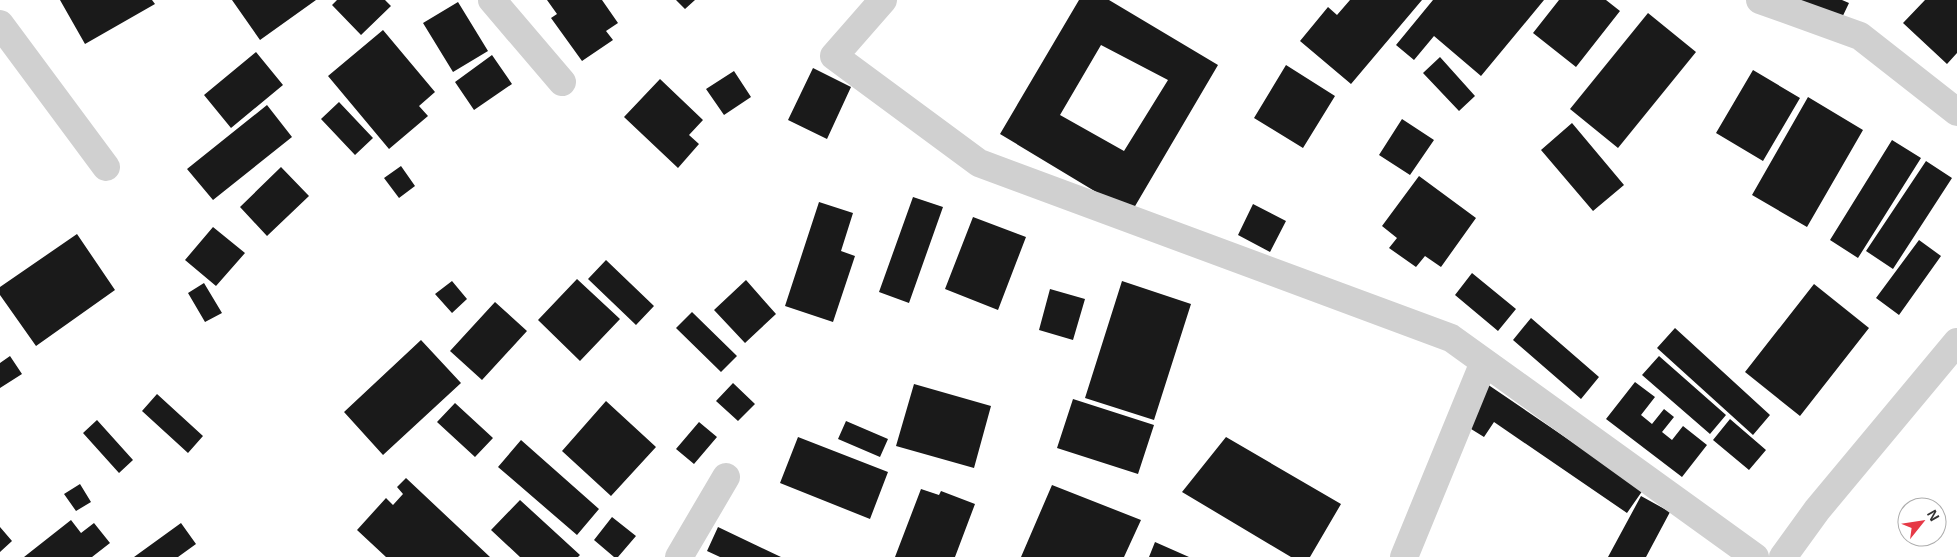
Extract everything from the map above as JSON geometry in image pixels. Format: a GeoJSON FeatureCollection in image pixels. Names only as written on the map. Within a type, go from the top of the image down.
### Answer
{"type":"FeatureCollection","features":[{"type":"Feature","properties":{"kind":"street"},"geometry":{"type":"LineString","coordinates":[[492,0],[562,82]]}},
{"type":"Feature","properties":{"kind":"street"},"geometry":{"type":"LineString","coordinates":[[883,0],[834,56],[979,164],[1451,338],[1755,557]]}},
{"type":"Feature","properties":{"kind":"street"},"geometry":{"type":"LineString","coordinates":[[1760,0],[1860,36],[1957,112]]}},
{"type":"Feature","properties":{"kind":"street"},"geometry":{"type":"LineString","coordinates":[[0,24],[106,166]]}},
{"type":"Feature","properties":{"kind":"street"},"geometry":{"type":"LineString","coordinates":[[1783,557],[1817,510],[1957,342]]}},
{"type":"Feature","properties":{"kind":"street"},"geometry":{"type":"LineString","coordinates":[[1404,557],[1484,362]]}},
{"type":"Feature","properties":{"kind":"street"},"geometry":{"type":"LineString","coordinates":[[679,557],[726,477]]}},
{"type":"Feature","properties":{"kind":"building"},"geometry":{"type":"Polygon","coordinates":[[[60,0],[152,0],[155,4],[85,44],[60,0]]]}},
{"type":"Feature","properties":{"kind":"building"},"geometry":{"type":"Polygon","coordinates":[[[232,0],[316,0],[260,40],[232,0]]]}},
{"type":"Feature","properties":{"kind":"building"},"geometry":{"type":"Polygon","coordinates":[[[337,0],[385,0],[391,6],[361,35],[332,5],[337,0]]]}},
{"type":"Feature","properties":{"kind":"building"},"geometry":{"type":"Polygon","coordinates":[[[547,0],[602,0],[618,23],[606,31],[613,40],[582,61],[551,18],[557,14],[547,0]]]}},
{"type":"Feature","properties":{"kind":"building"},"geometry":{"type":"Polygon","coordinates":[[[676,0],[695,0],[685,9],[676,0]]]}},
{"type":"Feature","properties":{"kind":"building"},"geometry":{"type":"Polygon","coordinates":[[[1079,0],[1109,0],[1218,65],[1131,213],[1000,134],[1079,0]],[[1101,45],[1060,115],[1124,151],[1168,80],[1101,45]]]}},
{"type":"Feature","properties":{"kind":"building"},"geometry":{"type":"Polygon","coordinates":[[[1350,0],[1422,0],[1351,84],[1300,41],[1328,7],[1337,15],[1350,0]]]}},
{"type":"Feature","properties":{"kind":"building"},"geometry":{"type":"Polygon","coordinates":[[[1433,0],[1544,0],[1481,76],[1434,36],[1414,60],[1396,45],[1433,0]]]}},
{"type":"Feature","properties":{"kind":"building"},"geometry":{"type":"Polygon","coordinates":[[[1559,0],[1606,0],[1620,11],[1576,67],[1533,33],[1559,0]]]}},
{"type":"Feature","properties":{"kind":"building"},"geometry":{"type":"Polygon","coordinates":[[[1790,0],[1842,0],[1849,3],[1839,24],[1790,0]]]}},
{"type":"Feature","properties":{"kind":"building"},"geometry":{"type":"Polygon","coordinates":[[[1925,0],[1957,0],[1957,53],[1947,64],[1903,23],[1925,0]]]}},
{"type":"Feature","properties":{"kind":"building"},"geometry":{"type":"Polygon","coordinates":[[[458,2],[488,51],[453,72],[423,23],[458,2]]]}},
{"type":"Feature","properties":{"kind":"building"},"geometry":{"type":"Polygon","coordinates":[[[1648,13],[1696,52],[1618,148],[1570,109],[1648,13]]]}},
{"type":"Feature","properties":{"kind":"building"},"geometry":{"type":"Polygon","coordinates":[[[383,30],[435,92],[419,106],[428,116],[389,149],[328,76],[383,30]]]}},
{"type":"Feature","properties":{"kind":"building"},"geometry":{"type":"Polygon","coordinates":[[[256,52],[283,85],[231,128],[204,95],[256,52]]]}},
{"type":"Feature","properties":{"kind":"building"},"geometry":{"type":"Polygon","coordinates":[[[492,55],[512,84],[474,110],[455,82],[492,55]]]}},
{"type":"Feature","properties":{"kind":"building"},"geometry":{"type":"Polygon","coordinates":[[[1440,57],[1475,96],[1459,111],[1423,73],[1440,57]]]}},
{"type":"Feature","properties":{"kind":"building"},"geometry":{"type":"Polygon","coordinates":[[[1286,65],[1335,96],[1303,148],[1254,118],[1286,65]]]}},
{"type":"Feature","properties":{"kind":"building"},"geometry":{"type":"Polygon","coordinates":[[[813,68],[851,87],[827,139],[788,120],[813,68]]]}},
{"type":"Feature","properties":{"kind":"building"},"geometry":{"type":"Polygon","coordinates":[[[1753,70],[1800,98],[1763,161],[1716,133],[1753,70]]]}},
{"type":"Feature","properties":{"kind":"building"},"geometry":{"type":"Polygon","coordinates":[[[734,71],[751,97],[724,115],[706,89],[734,71]]]}},
{"type":"Feature","properties":{"kind":"building"},"geometry":{"type":"Polygon","coordinates":[[[660,79],[703,120],[689,135],[699,144],[678,168],[624,117],[660,79]]]}},
{"type":"Feature","properties":{"kind":"building"},"geometry":{"type":"Polygon","coordinates":[[[1808,97],[1863,130],[1807,227],[1752,195],[1808,97]]]}},
{"type":"Feature","properties":{"kind":"building"},"geometry":{"type":"Polygon","coordinates":[[[339,102],[373,138],[355,155],[321,119],[339,102]]]}},
{"type":"Feature","properties":{"kind":"building"},"geometry":{"type":"Polygon","coordinates":[[[267,105],[292,137],[213,200],[187,169],[267,105]]]}},
{"type":"Feature","properties":{"kind":"building"},"geometry":{"type":"Polygon","coordinates":[[[1402,119],[1434,140],[1410,175],[1379,155],[1402,119]]]}},
{"type":"Feature","properties":{"kind":"building"},"geometry":{"type":"Polygon","coordinates":[[[1572,123],[1624,185],[1593,211],[1541,150],[1572,123]]]}},
{"type":"Feature","properties":{"kind":"building"},"geometry":{"type":"Polygon","coordinates":[[[1892,140],[1921,158],[1858,258],[1830,240],[1892,140]]]}},
{"type":"Feature","properties":{"kind":"building"},"geometry":{"type":"Polygon","coordinates":[[[1926,161],[1952,178],[1893,269],[1866,251],[1926,161]]]}},
{"type":"Feature","properties":{"kind":"building"},"geometry":{"type":"Polygon","coordinates":[[[401,166],[415,186],[399,198],[384,178],[401,166]]]}},
{"type":"Feature","properties":{"kind":"building"},"geometry":{"type":"Polygon","coordinates":[[[281,167],[309,196],[267,236],[240,207],[281,167]]]}},
{"type":"Feature","properties":{"kind":"building"},"geometry":{"type":"Polygon","coordinates":[[[1419,176],[1476,218],[1441,267],[1425,256],[1416,267],[1389,248],[1397,238],[1382,226],[1419,176]]]}},
{"type":"Feature","properties":{"kind":"building"},"geometry":{"type":"Polygon","coordinates":[[[913,197],[943,207],[909,303],[879,292],[913,197]]]}},
{"type":"Feature","properties":{"kind":"building"},"geometry":{"type":"Polygon","coordinates":[[[819,202],[853,213],[841,251],[855,256],[833,322],[785,306],[819,202]]]}},
{"type":"Feature","properties":{"kind":"building"},"geometry":{"type":"Polygon","coordinates":[[[1253,204],[1286,221],[1270,252],[1238,235],[1253,204]]]}},
{"type":"Feature","properties":{"kind":"building"},"geometry":{"type":"Polygon","coordinates":[[[973,217],[1026,237],[998,310],[945,289],[973,217]]]}},
{"type":"Feature","properties":{"kind":"building"},"geometry":{"type":"Polygon","coordinates":[[[213,227],[245,253],[216,286],[185,260],[213,227]]]}},
{"type":"Feature","properties":{"kind":"building"},"geometry":{"type":"Polygon","coordinates":[[[77,234],[115,290],[36,346],[0,295],[0,287],[77,234]]]}},
{"type":"Feature","properties":{"kind":"building"},"geometry":{"type":"Polygon","coordinates":[[[1919,240],[1941,256],[1899,315],[1876,298],[1919,240]]]}},
{"type":"Feature","properties":{"kind":"building"},"geometry":{"type":"Polygon","coordinates":[[[606,260],[654,306],[636,325],[588,279],[606,260]]]}},
{"type":"Feature","properties":{"kind":"building"},"geometry":{"type":"Polygon","coordinates":[[[1472,273],[1516,309],[1498,331],[1455,295],[1472,273]]]}},
{"type":"Feature","properties":{"kind":"building"},"geometry":{"type":"Polygon","coordinates":[[[577,279],[620,319],[580,361],[538,320],[577,279]]]}},
{"type":"Feature","properties":{"kind":"building"},"geometry":{"type":"Polygon","coordinates":[[[746,280],[776,314],[745,343],[714,310],[746,280]]]}},
{"type":"Feature","properties":{"kind":"building"},"geometry":{"type":"Polygon","coordinates":[[[452,281],[467,299],[452,313],[435,294],[452,281]]]}},
{"type":"Feature","properties":{"kind":"building"},"geometry":{"type":"Polygon","coordinates":[[[1122,281],[1191,304],[1154,420],[1085,398],[1122,281]]]}},
{"type":"Feature","properties":{"kind":"building"},"geometry":{"type":"Polygon","coordinates":[[[204,283],[222,313],[205,322],[188,293],[204,283]]]}},
{"type":"Feature","properties":{"kind":"building"},"geometry":{"type":"Polygon","coordinates":[[[1814,284],[1869,328],[1800,416],[1745,372],[1814,284]]]}},
{"type":"Feature","properties":{"kind":"building"},"geometry":{"type":"Polygon","coordinates":[[[1050,289],[1085,299],[1073,340],[1039,330],[1050,289]]]}},
{"type":"Feature","properties":{"kind":"building"},"geometry":{"type":"Polygon","coordinates":[[[495,302],[527,331],[482,380],[450,351],[495,302]]]}},
{"type":"Feature","properties":{"kind":"building"},"geometry":{"type":"Polygon","coordinates":[[[692,312],[737,356],[721,372],[676,328],[692,312]]]}},
{"type":"Feature","properties":{"kind":"building"},"geometry":{"type":"Polygon","coordinates":[[[1531,318],[1599,377],[1581,399],[1513,340],[1531,318]]]}},
{"type":"Feature","properties":{"kind":"building"},"geometry":{"type":"Polygon","coordinates":[[[1675,328],[1770,415],[1753,435],[1657,348],[1675,328]]]}},
{"type":"Feature","properties":{"kind":"building"},"geometry":{"type":"Polygon","coordinates":[[[421,340],[461,383],[383,455],[344,412],[421,340]]]}},
{"type":"Feature","properties":{"kind":"building"},"geometry":{"type":"Polygon","coordinates":[[[10,356],[22,374],[0,388],[0,363],[10,356]]]}},
{"type":"Feature","properties":{"kind":"building"},"geometry":{"type":"Polygon","coordinates":[[[1659,356],[1726,415],[1710,434],[1642,375],[1659,356]]]}},
{"type":"Feature","properties":{"kind":"building"},"geometry":{"type":"Polygon","coordinates":[[[1635,382],[1655,397],[1641,415],[1652,424],[1664,409],[1674,417],[1662,432],[1672,440],[1683,426],[1707,445],[1682,477],[1606,419],[1635,382]]]}},
{"type":"Feature","properties":{"kind":"building"},"geometry":{"type":"Polygon","coordinates":[[[733,383],[755,404],[738,421],[716,401],[733,383]]]}},
{"type":"Feature","properties":{"kind":"building"},"geometry":{"type":"Polygon","coordinates":[[[914,384],[991,406],[974,468],[896,446],[914,384]]]}},
{"type":"Feature","properties":{"kind":"building"},"geometry":{"type":"Polygon","coordinates":[[[1487,384],[1643,490],[1627,513],[1494,422],[1484,437],[1463,424],[1487,384]]]}},
{"type":"Feature","properties":{"kind":"building"},"geometry":{"type":"Polygon","coordinates":[[[157,394],[203,436],[188,453],[142,411],[157,394]]]}},
{"type":"Feature","properties":{"kind":"building"},"geometry":{"type":"Polygon","coordinates":[[[1073,399],[1154,425],[1138,474],[1057,448],[1073,399]]]}},
{"type":"Feature","properties":{"kind":"building"},"geometry":{"type":"Polygon","coordinates":[[[606,401],[656,447],[611,496],[562,451],[606,401]]]}},
{"type":"Feature","properties":{"kind":"building"},"geometry":{"type":"Polygon","coordinates":[[[455,403],[493,438],[475,457],[437,422],[455,403]]]}},
{"type":"Feature","properties":{"kind":"building"},"geometry":{"type":"Polygon","coordinates":[[[1730,419],[1766,450],[1749,470],[1713,440],[1730,419]]]}},
{"type":"Feature","properties":{"kind":"building"},"geometry":{"type":"Polygon","coordinates":[[[97,420],[133,460],[119,473],[83,433],[97,420]]]}},
{"type":"Feature","properties":{"kind":"building"},"geometry":{"type":"Polygon","coordinates":[[[846,421],[888,439],[880,457],[838,439],[846,421]]]}},
{"type":"Feature","properties":{"kind":"building"},"geometry":{"type":"Polygon","coordinates":[[[699,422],[717,437],[694,464],[676,449],[699,422]]]}},
{"type":"Feature","properties":{"kind":"building"},"geometry":{"type":"Polygon","coordinates":[[[798,437],[888,472],[870,519],[780,483],[798,437]]]}},
{"type":"Feature","properties":{"kind":"building"},"geometry":{"type":"Polygon","coordinates":[[[1226,437],[1341,504],[1310,557],[1291,557],[1182,492],[1226,437]]]}},
{"type":"Feature","properties":{"kind":"building"},"geometry":{"type":"Polygon","coordinates":[[[521,440],[599,509],[577,535],[498,467],[521,440]]]}},
{"type":"Feature","properties":{"kind":"building"},"geometry":{"type":"Polygon","coordinates":[[[406,478],[490,557],[386,557],[357,530],[386,498],[393,505],[403,494],[397,487],[406,478]]]}},
{"type":"Feature","properties":{"kind":"building"},"geometry":{"type":"Polygon","coordinates":[[[80,484],[91,502],[76,511],[64,494],[80,484]]]}},
{"type":"Feature","properties":{"kind":"building"},"geometry":{"type":"Polygon","coordinates":[[[1052,485],[1141,520],[1124,557],[1021,557],[1052,485]]]}},
{"type":"Feature","properties":{"kind":"building"},"geometry":{"type":"Polygon","coordinates":[[[921,489],[939,495],[941,491],[975,504],[955,557],[895,557],[921,489]]]}},
{"type":"Feature","properties":{"kind":"building"},"geometry":{"type":"Polygon","coordinates":[[[1641,496],[1670,512],[1646,557],[1608,557],[1641,496]]]}},
{"type":"Feature","properties":{"kind":"building"},"geometry":{"type":"Polygon","coordinates":[[[520,500],[580,555],[578,557],[520,557],[491,530],[520,500]]]}},
{"type":"Feature","properties":{"kind":"building"},"geometry":{"type":"Polygon","coordinates":[[[612,517],[636,536],[618,557],[614,557],[594,540],[612,517]]]}},
{"type":"Feature","properties":{"kind":"building"},"geometry":{"type":"Polygon","coordinates":[[[71,520],[81,533],[94,523],[110,543],[92,557],[24,557],[71,520]]]}},
{"type":"Feature","properties":{"kind":"building"},"geometry":{"type":"Polygon","coordinates":[[[181,523],[196,544],[178,557],[134,557],[181,523]]]}},
{"type":"Feature","properties":{"kind":"building"},"geometry":{"type":"Polygon","coordinates":[[[0,527],[12,541],[0,552],[0,527]]]}},
{"type":"Feature","properties":{"kind":"building"},"geometry":{"type":"Polygon","coordinates":[[[718,527],[781,557],[720,557],[707,551],[718,527]]]}},
{"type":"Feature","properties":{"kind":"building"},"geometry":{"type":"Polygon","coordinates":[[[1155,542],[1189,557],[1149,557],[1155,542]]]}}]}
